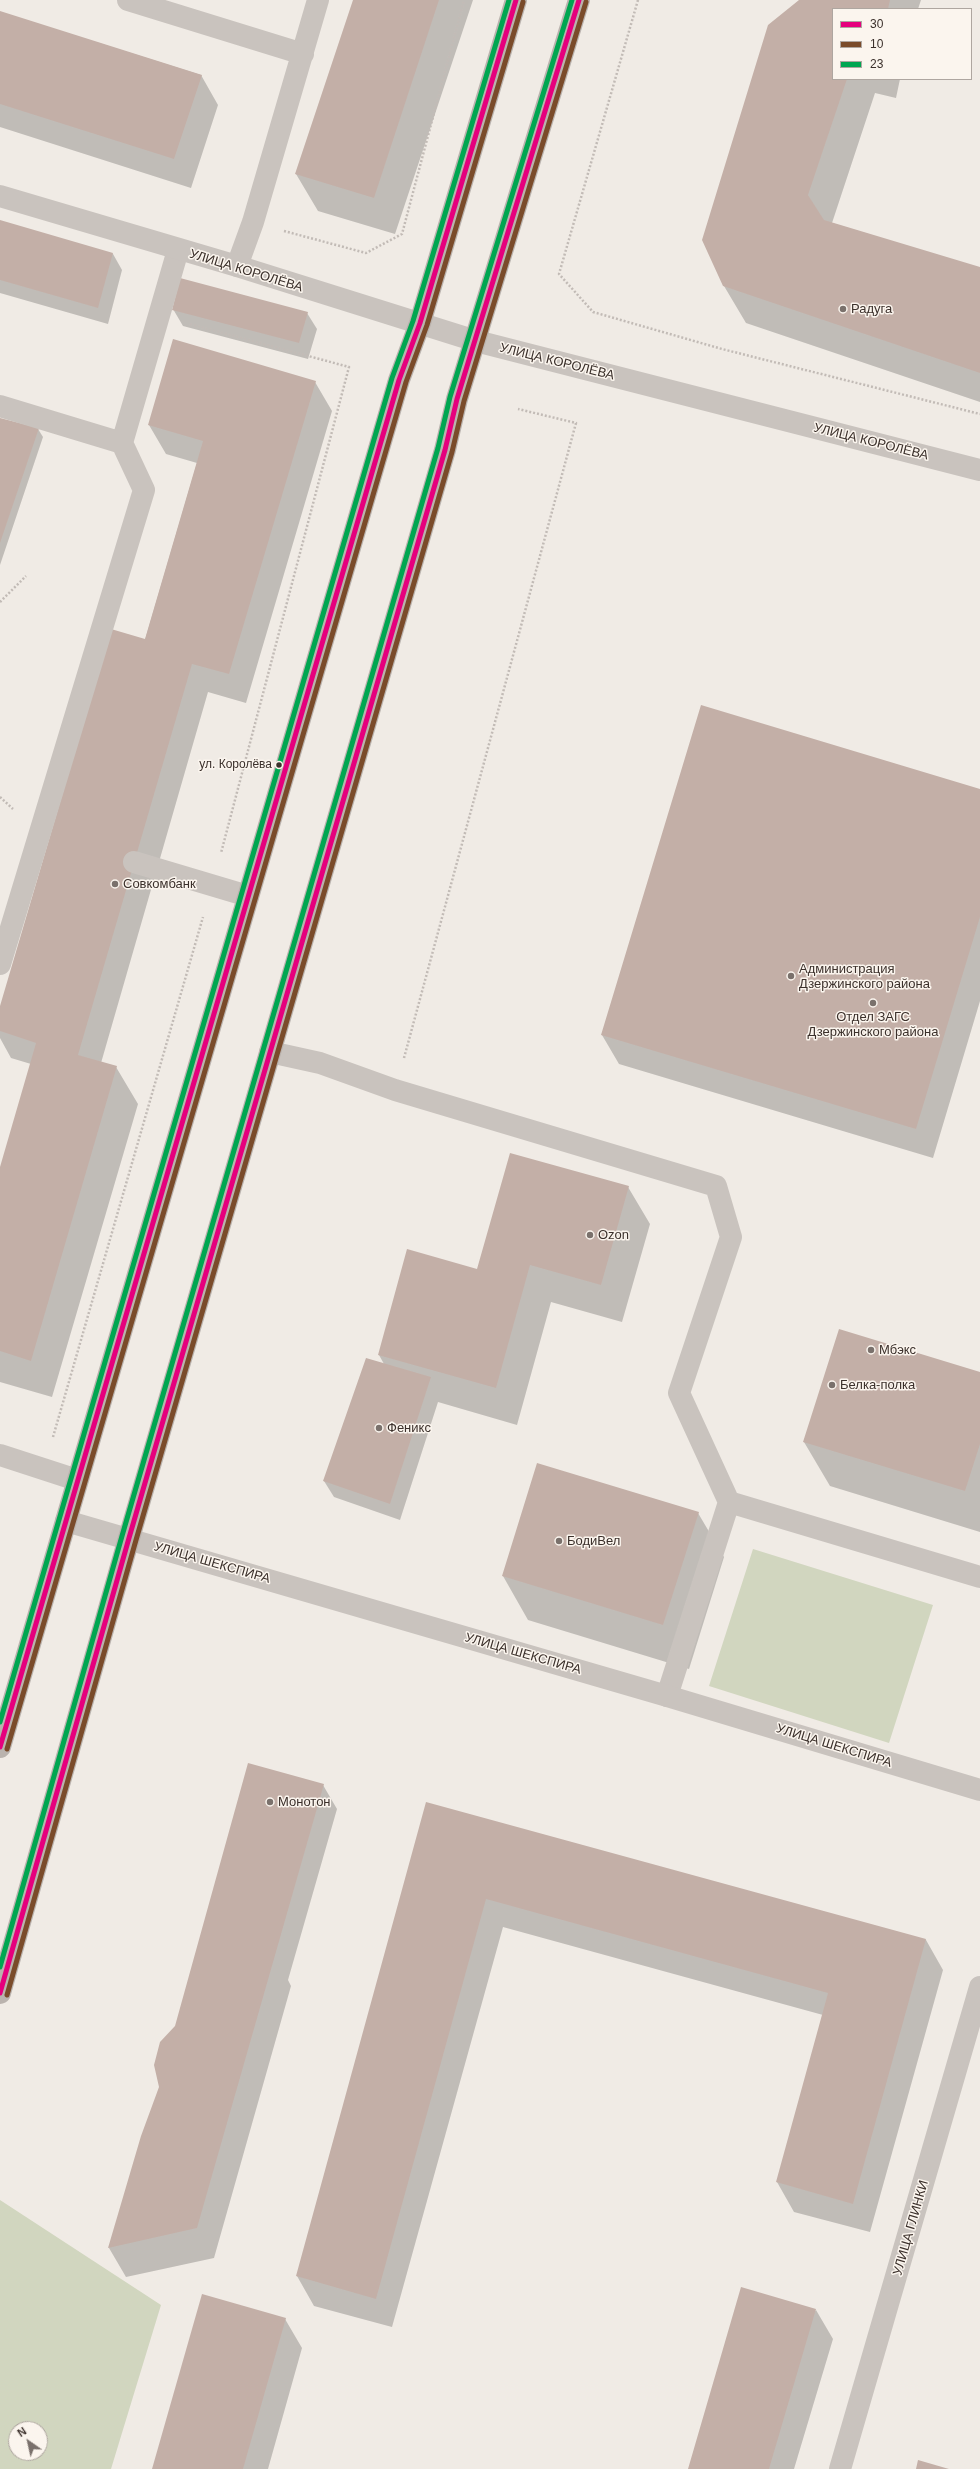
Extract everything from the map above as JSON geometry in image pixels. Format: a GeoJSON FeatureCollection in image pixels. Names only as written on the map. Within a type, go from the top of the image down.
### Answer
{"type":"FeatureCollection","features":[{"type":"Feature","properties":{"kind":"main road"},"geometry":{"type":"LineString","coordinates":[[0,1747],[399,380],[420,323],[516,0]]}},
{"type":"Feature","properties":{"kind":"main road"},"geometry":{"type":"LineString","coordinates":[[0,1992],[129,1538],[442,457],[457,399],[476,341],[579,0]]}},
{"type":"Feature","properties":{"kind":"street"},"geometry":{"type":"LineString","coordinates":[[128,0],[303,54]]}},
{"type":"Feature","properties":{"kind":"street"},"geometry":{"type":"LineString","coordinates":[[237,266],[254,222],[318,0]]}},
{"type":"Feature","properties":{"kind":"street","name":"УЛИЦА КОРОЛЁВА"},"geometry":{"type":"LineString","coordinates":[[0,196],[178,250],[237,266],[476,341],[980,470]]}},
{"type":"Feature","properties":{"kind":"street"},"geometry":{"type":"LineString","coordinates":[[0,964],[44,836],[144,490],[122,443],[178,250]]}},
{"type":"Feature","properties":{"kind":"street"},"geometry":{"type":"LineString","coordinates":[[0,406],[122,443]]}},
{"type":"Feature","properties":{"kind":"street"},"geometry":{"type":"LineString","coordinates":[[134,862],[212,884],[248,896]]}},
{"type":"Feature","properties":{"kind":"street"},"geometry":{"type":"LineString","coordinates":[[270,1052],[320,1063],[395,1090],[716,1186],[731,1238],[679,1393],[729,1502],[667,1696]]}},
{"type":"Feature","properties":{"kind":"street"},"geometry":{"type":"LineString","coordinates":[[0,1455],[77,1480]]}},
{"type":"Feature","properties":{"kind":"street"},"geometry":{"type":"LineString","coordinates":[[729,1502],[980,1577]]}},
{"type":"Feature","properties":{"kind":"street","name":"УЛИЦА ШЕКСПИРА"},"geometry":{"type":"LineString","coordinates":[[66,1521],[129,1538],[667,1696],[980,1790]]}},
{"type":"Feature","properties":{"kind":"street","name":"УЛИЦА ГЛИНКИ"},"geometry":{"type":"LineString","coordinates":[[840,2469],[980,1987]]}},
{"type":"Feature","properties":{"kind":"path"},"geometry":{"type":"LineString","coordinates":[[254,222],[366,253],[402,234],[464,0]]}},
{"type":"Feature","properties":{"kind":"path"},"geometry":{"type":"LineString","coordinates":[[638,0],[559,274],[593,312],[722,349],[980,414]]}},
{"type":"Feature","properties":{"kind":"path"},"geometry":{"type":"LineString","coordinates":[[44,1470],[212,884],[349,368],[159,315]]}},
{"type":"Feature","properties":{"kind":"path"},"geometry":{"type":"LineString","coordinates":[[395,1090],[576,422],[518,409]]}},
{"type":"Feature","properties":{"kind":"path"},"geometry":{"type":"LineString","coordinates":[[0,602],[26,576]]}},
{"type":"Feature","properties":{"kind":"green space"},"geometry":{"type":"Polygon","coordinates":[[[753,1549],[933,1605],[889,1743],[709,1686],[753,1549]]]}},
{"type":"Feature","properties":{"kind":"green space"},"geometry":{"type":"Polygon","coordinates":[[[0,2200],[161,2305],[111,2469],[0,2469],[0,2200]]]}},
{"type":"Feature","properties":{"kind":"building"},"geometry":{"type":"Polygon","coordinates":[[[353,0],[439,0],[374,198],[295,174],[353,0]]]}},
{"type":"Feature","properties":{"kind":"building"},"geometry":{"type":"Polygon","coordinates":[[[799,0],[890,0],[888,8],[832,8],[832,80],[847,80],[808,195],[824,220],[980,267],[980,373],[723,286],[702,240],[768,25],[799,0]]]}},
{"type":"Feature","properties":{"kind":"building"},"geometry":{"type":"Polygon","coordinates":[[[0,11],[202,75],[174,159],[0,104],[0,11]]]}},
{"type":"Feature","properties":{"kind":"building"},"geometry":{"type":"Polygon","coordinates":[[[0,220],[113,253],[98,308],[0,280],[0,220]]]}},
{"type":"Feature","properties":{"kind":"building"},"geometry":{"type":"Polygon","coordinates":[[[180,278],[308,312],[299,343],[172,310],[180,278]]]}},
{"type":"Feature","properties":{"kind":"building"},"geometry":{"type":"Polygon","coordinates":[[[173,339],[316,381],[229,674],[192,664],[78,1055],[117,1066],[31,1361],[0,1351],[0,1167],[36,1043],[0,1031],[0,1006],[111,629],[145,639],[203,441],[148,425],[173,339]]]}},
{"type":"Feature","properties":{"kind":"building"},"geometry":{"type":"Polygon","coordinates":[[[0,418],[39,428],[0,543],[0,418]]]}},
{"type":"Feature","properties":{"kind":"building","name":"Администрация Дзержинского района"},"geometry":{"type":"Polygon","coordinates":[[[701,705],[980,789],[980,917],[916,1129],[601,1035],[701,705]]]}},
{"type":"Feature","properties":{"kind":"building"},"geometry":{"type":"Polygon","coordinates":[[[510,1153],[629,1186],[601,1285],[530,1265],[496,1388],[378,1355],[407,1249],[477,1269],[510,1153]]]}},
{"type":"Feature","properties":{"kind":"building"},"geometry":{"type":"Polygon","coordinates":[[[839,1329],[980,1372],[980,1444],[965,1491],[803,1442],[839,1329]]]}},
{"type":"Feature","properties":{"kind":"building"},"geometry":{"type":"Polygon","coordinates":[[[366,1358],[431,1377],[390,1504],[323,1481],[366,1358]]]}},
{"type":"Feature","properties":{"kind":"building"},"geometry":{"type":"Polygon","coordinates":[[[537,1463],[699,1512],[663,1625],[502,1576],[537,1463]]]}},
{"type":"Feature","properties":{"kind":"building"},"geometry":{"type":"Polygon","coordinates":[[[248,1763],[324,1784],[197,2228],[108,2248],[141,2136],[159,2087],[154,2065],[160,2042],[175,2026],[248,1763]]]}},
{"type":"Feature","properties":{"kind":"building"},"geometry":{"type":"Polygon","coordinates":[[[426,1802],[926,1939],[853,2204],[776,2182],[828,1993],[486,1899],[376,2299],[296,2276],[426,1802]]]}},
{"type":"Feature","properties":{"kind":"building"},"geometry":{"type":"Polygon","coordinates":[[[741,2287],[816,2309],[769,2469],[688,2469],[741,2287]]]}},
{"type":"Feature","properties":{"kind":"building"},"geometry":{"type":"Polygon","coordinates":[[[202,2294],[286,2318],[243,2469],[152,2469],[202,2294]]]}},
{"type":"Feature","properties":{"kind":"building"},"geometry":{"type":"Polygon","coordinates":[[[918,2460],[949,2469],[916,2469],[918,2460]]]}},
{"type":"Feature","properties":{"kind":"transit line","name":"23"},"geometry":{"type":"LineString","coordinates":[[0,1722],[392,378],[413,321],[509,0]]}},
{"type":"Feature","properties":{"kind":"transit line","name":"30"},"geometry":{"type":"LineString","coordinates":[[0,1747],[399,380],[420,323],[516,0]]}},
{"type":"Feature","properties":{"kind":"transit line","name":"23"},"geometry":{"type":"LineString","coordinates":[[0,1967],[122,1536],[438,448],[450,397],[572,0]]}},
{"type":"Feature","properties":{"kind":"transit line","name":"30"},"geometry":{"type":"LineString","coordinates":[[0,1993],[129,1538],[445,450],[457,399],[579,0]]}},
{"type":"Feature","properties":{"kind":"transit line","name":"10"},"geometry":{"type":"LineString","coordinates":[[7,1749],[406,382],[427,325],[523,2]]}},
{"type":"Feature","properties":{"kind":"transit line","name":"10"},"geometry":{"type":"LineString","coordinates":[[7,1995],[136,1540],[452,452],[464,401],[586,2]]}},
{"type":"Feature","properties":{"kind":"place","name":"Радуга"},"geometry":{"type":"Point","coordinates":[843,309]}},
{"type":"Feature","properties":{"kind":"place","name":"ул. Королёва"},"geometry":{"type":"Point","coordinates":[279,765]}},
{"type":"Feature","properties":{"kind":"place","name":"Совкомбанк"},"geometry":{"type":"Point","coordinates":[115,884]}},
{"type":"Feature","properties":{"kind":"place","name":"Администрация Дзержинского района"},"geometry":{"type":"Point","coordinates":[791,976]}},
{"type":"Feature","properties":{"kind":"place","name":"Отдел ЗАГС Дзержинского района"},"geometry":{"type":"Point","coordinates":[873,1003]}},
{"type":"Feature","properties":{"kind":"place","name":"Ozon"},"geometry":{"type":"Point","coordinates":[590,1235]}},
{"type":"Feature","properties":{"kind":"place","name":"Мбэкс"},"geometry":{"type":"Point","coordinates":[871,1350]}},
{"type":"Feature","properties":{"kind":"place","name":"Белка-полка"},"geometry":{"type":"Point","coordinates":[832,1385]}},
{"type":"Feature","properties":{"kind":"place","name":"Феникс"},"geometry":{"type":"Point","coordinates":[379,1428]}},
{"type":"Feature","properties":{"kind":"place","name":"БодиВел"},"geometry":{"type":"Point","coordinates":[559,1541]}},
{"type":"Feature","properties":{"kind":"place","name":"Монотон"},"geometry":{"type":"Point","coordinates":[270,1802]}}]}
